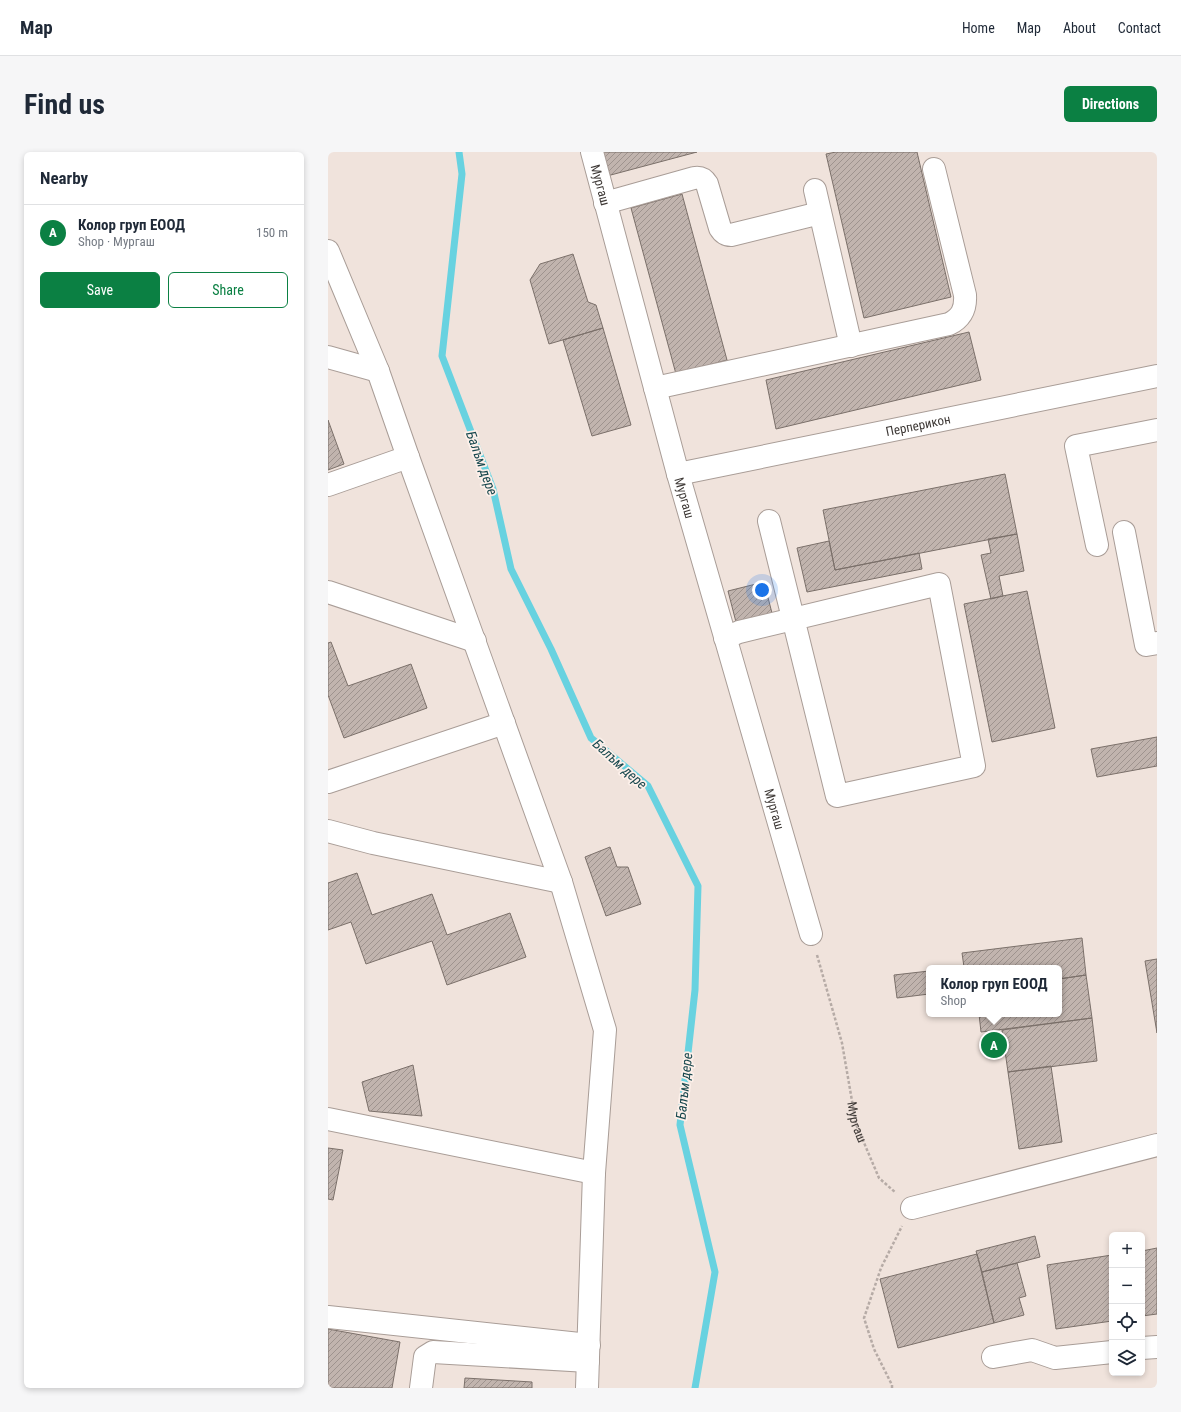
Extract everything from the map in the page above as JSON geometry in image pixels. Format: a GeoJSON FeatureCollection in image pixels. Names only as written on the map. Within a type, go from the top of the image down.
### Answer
{"type":"FeatureCollection","features":[{"type":"Feature","properties":{"kind":"street","name":"Мургаш"},"geometry":{"type":"LineString","coordinates":[[592,152],[678,474],[811,934]]}},
{"type":"Feature","properties":{"kind":"street"},"geometry":{"type":"LineString","coordinates":[[655,388],[949,324],[960,316],[966,303],[965,296],[934,169]]}},
{"type":"Feature","properties":{"kind":"street"},"geometry":{"type":"LineString","coordinates":[[605,203],[697,178],[706,182],[720,228],[728,235],[820,213]]}},
{"type":"Feature","properties":{"kind":"street"},"geometry":{"type":"LineString","coordinates":[[815,190],[851,346]]}},
{"type":"Feature","properties":{"kind":"street"},"geometry":{"type":"LineString","coordinates":[[328,251],[333,276],[378,371],[561,882],[605,1030],[594,1173],[587,1388]]}},
{"type":"Feature","properties":{"kind":"street"},"geometry":{"type":"LineString","coordinates":[[328,357],[378,371]]}},
{"type":"Feature","properties":{"kind":"street","name":"Перперикон"},"geometry":{"type":"LineString","coordinates":[[678,474],[1157,376]]}},
{"type":"Feature","properties":{"kind":"street"},"geometry":{"type":"LineString","coordinates":[[1097,545],[1076,446],[1157,430]]}},
{"type":"Feature","properties":{"kind":"street"},"geometry":{"type":"LineString","coordinates":[[328,485],[408,457]]}},
{"type":"Feature","properties":{"kind":"street"},"geometry":{"type":"LineString","coordinates":[[725,638],[739,632],[793,619],[939,584],[974,766],[837,796],[793,619],[769,521]]}},
{"type":"Feature","properties":{"kind":"street"},"geometry":{"type":"LineString","coordinates":[[1124,532],[1146,645],[1157,643]]}},
{"type":"Feature","properties":{"kind":"street"},"geometry":{"type":"LineString","coordinates":[[328,592],[475,641]]}},
{"type":"Feature","properties":{"kind":"street"},"geometry":{"type":"LineString","coordinates":[[328,782],[504,723]]}},
{"type":"Feature","properties":{"kind":"street"},"geometry":{"type":"LineString","coordinates":[[328,831],[373,843],[561,882]]}},
{"type":"Feature","properties":{"kind":"street"},"geometry":{"type":"LineString","coordinates":[[328,1119],[594,1173]]}},
{"type":"Feature","properties":{"kind":"street"},"geometry":{"type":"LineString","coordinates":[[912,1208],[1157,1145]]}},
{"type":"Feature","properties":{"kind":"street"},"geometry":{"type":"LineString","coordinates":[[328,1317],[589,1353]]}},
{"type":"Feature","properties":{"kind":"street"},"geometry":{"type":"LineString","coordinates":[[1145,1348],[1157,1347]]}},
{"type":"Feature","properties":{"kind":"street"},"geometry":{"type":"LineString","coordinates":[[993,1356],[1032,1350],[1055,1358],[1109,1352]]}},
{"type":"Feature","properties":{"kind":"street"},"geometry":{"type":"LineString","coordinates":[[421,1388],[425,1357],[433,1352],[589,1353]]}},
{"type":"Feature","properties":{"kind":"path","name":"Мургаш"},"geometry":{"type":"LineString","coordinates":[[811,934],[842,1043],[856,1124],[879,1178],[912,1208]]}},
{"type":"Feature","properties":{"kind":"path"},"geometry":{"type":"LineString","coordinates":[[892,1388],[874,1349],[864,1318],[881,1268],[894,1240],[912,1208]]}},
{"type":"Feature","properties":{"kind":"building"},"geometry":{"type":"Polygon","coordinates":[[[601,152],[697,152],[607,176],[601,152]]]}},
{"type":"Feature","properties":{"kind":"building"},"geometry":{"type":"Polygon","coordinates":[[[836,152],[917,152],[951,297],[864,318],[826,154],[836,152]]]}},
{"type":"Feature","properties":{"kind":"building"},"geometry":{"type":"Polygon","coordinates":[[[682,194],[727,360],[676,374],[631,208],[682,194]]]}},
{"type":"Feature","properties":{"kind":"building"},"geometry":{"type":"Polygon","coordinates":[[[573,254],[588,302],[596,305],[603,328],[549,344],[530,280],[540,264],[573,254]]]}},
{"type":"Feature","properties":{"kind":"building"},"geometry":{"type":"Polygon","coordinates":[[[603,328],[631,425],[592,436],[563,340],[603,328]]]}},
{"type":"Feature","properties":{"kind":"building"},"geometry":{"type":"Polygon","coordinates":[[[969,332],[981,380],[776,429],[766,380],[969,332]]]}},
{"type":"Feature","properties":{"kind":"building"},"geometry":{"type":"Polygon","coordinates":[[[328,420],[344,464],[328,470],[328,420]]]}},
{"type":"Feature","properties":{"kind":"building"},"geometry":{"type":"Polygon","coordinates":[[[1005,474],[1017,534],[835,570],[823,510],[1005,474]]]}},
{"type":"Feature","properties":{"kind":"building"},"geometry":{"type":"Polygon","coordinates":[[[1017,534],[1024,571],[999,576],[1003,596],[991,599],[981,555],[991,553],[988,539],[1017,534]]]}},
{"type":"Feature","properties":{"kind":"building"},"geometry":{"type":"Polygon","coordinates":[[[829,541],[835,570],[919,553],[922,569],[807,592],[797,548],[829,541]]]}},
{"type":"Feature","properties":{"kind":"building"},"geometry":{"type":"Polygon","coordinates":[[[764,582],[773,617],[737,626],[728,591],[764,582]]]}},
{"type":"Feature","properties":{"kind":"building"},"geometry":{"type":"Polygon","coordinates":[[[1027,591],[1055,728],[992,742],[964,604],[1027,591]]]}},
{"type":"Feature","properties":{"kind":"building"},"geometry":{"type":"Polygon","coordinates":[[[331,642],[348,686],[411,664],[427,708],[344,738],[328,695],[328,643],[331,642]]]}},
{"type":"Feature","properties":{"kind":"building"},"geometry":{"type":"Polygon","coordinates":[[[1157,737],[1157,766],[1097,777],[1091,749],[1157,737]]]}},
{"type":"Feature","properties":{"kind":"building"},"geometry":{"type":"Polygon","coordinates":[[[610,847],[617,867],[628,867],[641,904],[606,916],[585,857],[610,847]]]}},
{"type":"Feature","properties":{"kind":"building"},"geometry":{"type":"Polygon","coordinates":[[[357,873],[372,915],[432,894],[447,935],[510,913],[526,957],[447,985],[432,941],[366,964],[351,922],[328,930],[328,883],[357,873]]]}},
{"type":"Feature","properties":{"kind":"building"},"geometry":{"type":"Polygon","coordinates":[[[1082,938],[1086,975],[1062,979],[1062,965],[964,965],[962,953],[1082,938]]]}},
{"type":"Feature","properties":{"kind":"building"},"geometry":{"type":"Polygon","coordinates":[[[1157,959],[1157,1033],[1145,961],[1157,959]]]}},
{"type":"Feature","properties":{"kind":"building"},"geometry":{"type":"Polygon","coordinates":[[[926,971],[926,994],[897,998],[894,975],[926,971]]]}},
{"type":"Feature","properties":{"kind":"building"},"geometry":{"type":"Polygon","coordinates":[[[1086,975],[1092,1018],[981,1032],[979,1017],[1062,1017],[1062,979],[1086,975]]]}},
{"type":"Feature","properties":{"kind":"building"},"geometry":{"type":"Polygon","coordinates":[[[1092,1018],[1097,1061],[1008,1072],[1002,1030],[1092,1018]]]}},
{"type":"Feature","properties":{"kind":"building"},"geometry":{"type":"Polygon","coordinates":[[[413,1065],[422,1116],[369,1111],[362,1082],[413,1065]]]}},
{"type":"Feature","properties":{"kind":"building"},"geometry":{"type":"Polygon","coordinates":[[[1051,1066],[1062,1142],[1019,1149],[1008,1072],[1051,1066]]]}},
{"type":"Feature","properties":{"kind":"building"},"geometry":{"type":"Polygon","coordinates":[[[328,1148],[343,1150],[333,1200],[328,1199],[328,1148]]]}},
{"type":"Feature","properties":{"kind":"building"},"geometry":{"type":"Polygon","coordinates":[[[1035,1236],[1040,1257],[982,1272],[976,1251],[1035,1236]]]}},
{"type":"Feature","properties":{"kind":"building"},"geometry":{"type":"Polygon","coordinates":[[[1157,1248],[1157,1314],[1145,1316],[1145,1268],[1145,1250],[1157,1248]]]}},
{"type":"Feature","properties":{"kind":"building"},"geometry":{"type":"Polygon","coordinates":[[[977,1254],[994,1323],[898,1348],[880,1279],[977,1254]]]}},
{"type":"Feature","properties":{"kind":"building"},"geometry":{"type":"Polygon","coordinates":[[[1109,1255],[1109,1321],[1056,1329],[1047,1265],[1109,1255]]]}},
{"type":"Feature","properties":{"kind":"building"},"geometry":{"type":"Polygon","coordinates":[[[1017,1263],[1026,1296],[1019,1298],[1024,1315],[994,1323],[982,1272],[1017,1263]]]}},
{"type":"Feature","properties":{"kind":"building"},"geometry":{"type":"Polygon","coordinates":[[[328,1329],[400,1342],[392,1388],[328,1388],[328,1329]]]}},
{"type":"Feature","properties":{"kind":"building"},"geometry":{"type":"Polygon","coordinates":[[[465,1378],[532,1382],[532,1388],[464,1388],[465,1378]]]}},
{"type":"Feature","properties":{"kind":"waterway","name":"Балъм дере"},"geometry":{"type":"LineString","coordinates":[[459,152],[462,174],[442,356],[493,489],[511,569],[551,649],[591,738],[648,786],[698,886],[695,990],[680,1125],[715,1272],[695,1388]]}},
{"type":"Feature","properties":{"kind":"place","name":"Колор груп ЕООД"},"geometry":{"type":"Point","coordinates":[994,1045]}}]}
